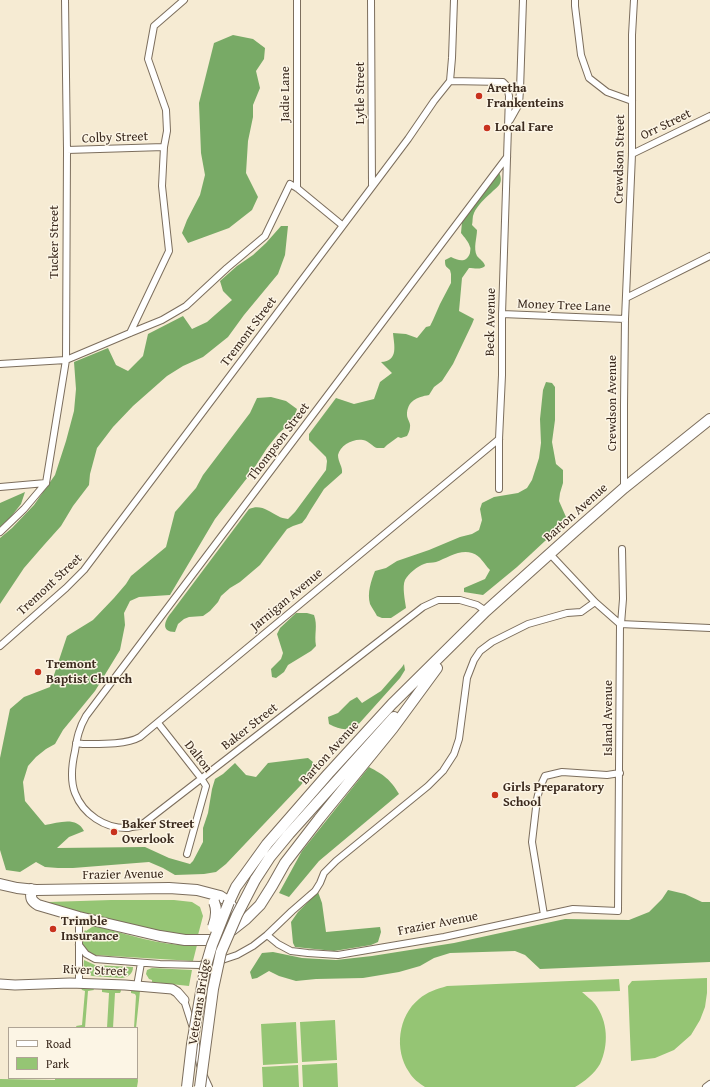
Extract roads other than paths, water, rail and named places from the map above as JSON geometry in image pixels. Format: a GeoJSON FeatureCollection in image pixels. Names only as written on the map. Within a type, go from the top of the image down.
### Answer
{"type":"FeatureCollection","features":[{"type":"Feature","properties":{"kind":"main road","name":"Barton Avenue"},"geometry":{"type":"LineString","coordinates":[[229,902],[236,887],[260,852],[392,704],[486,611],[624,488],[710,419]]}},
{"type":"Feature","properties":{"kind":"main road","name":"Barton Avenue"},"geometry":{"type":"LineString","coordinates":[[255,880],[270,856],[437,668],[465,633]]}},
{"type":"Feature","properties":{"kind":"main road"},"geometry":{"type":"LineString","coordinates":[[31,889],[31,898],[33,902],[38,905],[79,917],[160,936],[185,940],[212,940],[232,930],[260,905],[285,863],[318,819],[393,728],[437,668]]}},
{"type":"Feature","properties":{"kind":"main road","name":"Veterans Bridge"},"geometry":{"type":"LineString","coordinates":[[200,1087],[213,989],[221,952],[237,914],[255,880]]}},
{"type":"Feature","properties":{"kind":"main road","name":"Frazier Avenue"},"geometry":{"type":"LineString","coordinates":[[0,884],[17,888],[31,889],[187,889],[208,892],[220,896],[229,902],[237,914]]}},
{"type":"Feature","properties":{"kind":"main road"},"geometry":{"type":"LineString","coordinates":[[187,889],[211,898],[214,902],[217,913],[206,948],[198,984],[192,1044]]}},
{"type":"Feature","properties":{"kind":"main road","name":"Veterans Bridge"},"geometry":{"type":"LineString","coordinates":[[186,1087],[205,969],[212,945],[229,902]]}},
{"type":"Feature","properties":{"kind":"street","name":"Tucker Street"},"geometry":{"type":"LineString","coordinates":[[46,482],[66,360],[67,150],[65,0]]}},
{"type":"Feature","properties":{"kind":"street"},"geometry":{"type":"LineString","coordinates":[[130,333],[169,251],[162,186],[166,110],[148,59],[154,26],[184,0]]}},
{"type":"Feature","properties":{"kind":"street","name":"Jadie Lane"},"geometry":{"type":"LineString","coordinates":[[297,0],[297,188]]}},
{"type":"Feature","properties":{"kind":"street","name":"Lytle Street"},"geometry":{"type":"LineString","coordinates":[[372,0],[372,185]]}},
{"type":"Feature","properties":{"kind":"street"},"geometry":{"type":"LineString","coordinates":[[454,0],[450,81],[498,81],[506,84],[509,91],[507,157]]}},
{"type":"Feature","properties":{"kind":"street"},"geometry":{"type":"LineString","coordinates":[[509,121],[519,104],[523,0]]}},
{"type":"Feature","properties":{"kind":"street"},"geometry":{"type":"LineString","coordinates":[[575,0],[581,55],[590,78],[607,92],[632,101]]}},
{"type":"Feature","properties":{"kind":"street","name":"Crewdson Street"},"geometry":{"type":"LineString","coordinates":[[625,319],[632,154],[632,35],[634,0]]}},
{"type":"Feature","properties":{"kind":"street","name":"Tremont Street"},"geometry":{"type":"LineString","coordinates":[[0,646],[66,588],[84,570],[450,81]]}},
{"type":"Feature","properties":{"kind":"street","name":"Orr Street"},"geometry":{"type":"LineString","coordinates":[[632,154],[710,116]]}},
{"type":"Feature","properties":{"kind":"street","name":"Colby Street"},"geometry":{"type":"LineString","coordinates":[[67,150],[164,147]]}},
{"type":"Feature","properties":{"kind":"street","name":"Beck Avenue"},"geometry":{"type":"LineString","coordinates":[[499,489],[502,314],[507,157]]}},
{"type":"Feature","properties":{"kind":"street","name":"Thompson Street"},"geometry":{"type":"LineString","coordinates":[[76,744],[80,726],[86,716],[507,157]]}},
{"type":"Feature","properties":{"kind":"street"},"geometry":{"type":"LineString","coordinates":[[0,364],[66,360],[162,320],[186,306],[226,268],[265,236],[290,184],[342,225]]}},
{"type":"Feature","properties":{"kind":"street"},"geometry":{"type":"LineString","coordinates":[[626,298],[710,256]]}},
{"type":"Feature","properties":{"kind":"street","name":"Money Tree Lane"},"geometry":{"type":"LineString","coordinates":[[502,314],[625,319]]}},
{"type":"Feature","properties":{"kind":"street","name":"Crewdson Avenue"},"geometry":{"type":"LineString","coordinates":[[624,488],[625,319]]}},
{"type":"Feature","properties":{"kind":"street","name":"Jarnigan Avenue"},"geometry":{"type":"LineString","coordinates":[[76,744],[134,740],[158,723],[499,439]]}},
{"type":"Feature","properties":{"kind":"street"},"geometry":{"type":"LineString","coordinates":[[0,487],[46,482]]}},
{"type":"Feature","properties":{"kind":"street"},"geometry":{"type":"LineString","coordinates":[[0,532],[24,509],[46,482]]}},
{"type":"Feature","properties":{"kind":"street","name":"Island Avenue"},"geometry":{"type":"LineString","coordinates":[[618,911],[621,624],[623,599],[622,549]]}},
{"type":"Feature","properties":{"kind":"street"},"geometry":{"type":"LineString","coordinates":[[550,554],[595,602],[621,624],[710,628]]}},
{"type":"Feature","properties":{"kind":"street","name":"Baker Street"},"geometry":{"type":"LineString","coordinates":[[76,744],[72,777],[74,793],[84,809],[99,822],[116,827],[128,828],[140,826],[423,607],[438,600],[460,600],[477,605],[486,611]]}},
{"type":"Feature","properties":{"kind":"street"},"geometry":{"type":"LineString","coordinates":[[79,945],[86,954],[95,959],[141,963],[200,965],[237,955],[252,946],[267,936],[315,891],[324,872],[336,861],[428,786],[443,771],[454,754],[460,739],[467,678],[474,660],[480,651],[492,642],[528,624],[567,613],[581,612],[595,602]]}},
{"type":"Feature","properties":{"kind":"street","name":"Dalton"},"geometry":{"type":"LineString","coordinates":[[158,723],[206,786],[187,854]]}},
{"type":"Feature","properties":{"kind":"street"},"geometry":{"type":"LineString","coordinates":[[544,915],[532,842],[537,798],[545,776],[562,772],[607,776],[620,773]]}},
{"type":"Feature","properties":{"kind":"street","name":"Frazier Avenue"},"geometry":{"type":"LineString","coordinates":[[267,936],[291,951],[308,954],[338,955],[444,936],[573,909],[618,911]]}},
{"type":"Feature","properties":{"kind":"street"},"geometry":{"type":"LineString","coordinates":[[79,917],[79,983]]}},
{"type":"Feature","properties":{"kind":"street"},"geometry":{"type":"LineString","coordinates":[[137,986],[141,963]]}},
{"type":"Feature","properties":{"kind":"street","name":"River Street"},"geometry":{"type":"LineString","coordinates":[[0,984],[79,983],[172,988],[184,1000]]}},
{"type":"Feature","properties":{"kind":"street"},"geometry":{"type":"LineString","coordinates":[[184,1000],[194,1032],[200,1067],[209,1087]]}},
{"type":"Feature","properties":{"kind":"street"},"geometry":{"type":"LineString","coordinates":[[706,1087],[710,1084]]}},
{"type":"Feature","properties":{"kind":"place","name":"Aretha Frankenteins"},"geometry":{"type":"Point","coordinates":[479,96]}},
{"type":"Feature","properties":{"kind":"place","name":"Local Fare"},"geometry":{"type":"Point","coordinates":[487,128]}},
{"type":"Feature","properties":{"kind":"place","name":"Tremont Baptist Church"},"geometry":{"type":"Point","coordinates":[38,672]}},
{"type":"Feature","properties":{"kind":"place","name":"Girls Preparatory School"},"geometry":{"type":"Point","coordinates":[495,795]}},
{"type":"Feature","properties":{"kind":"place","name":"Baker Street Overlook"},"geometry":{"type":"Point","coordinates":[114,832]}},
{"type":"Feature","properties":{"kind":"place","name":"Trimble Insurance"},"geometry":{"type":"Point","coordinates":[53,929]}}]}
